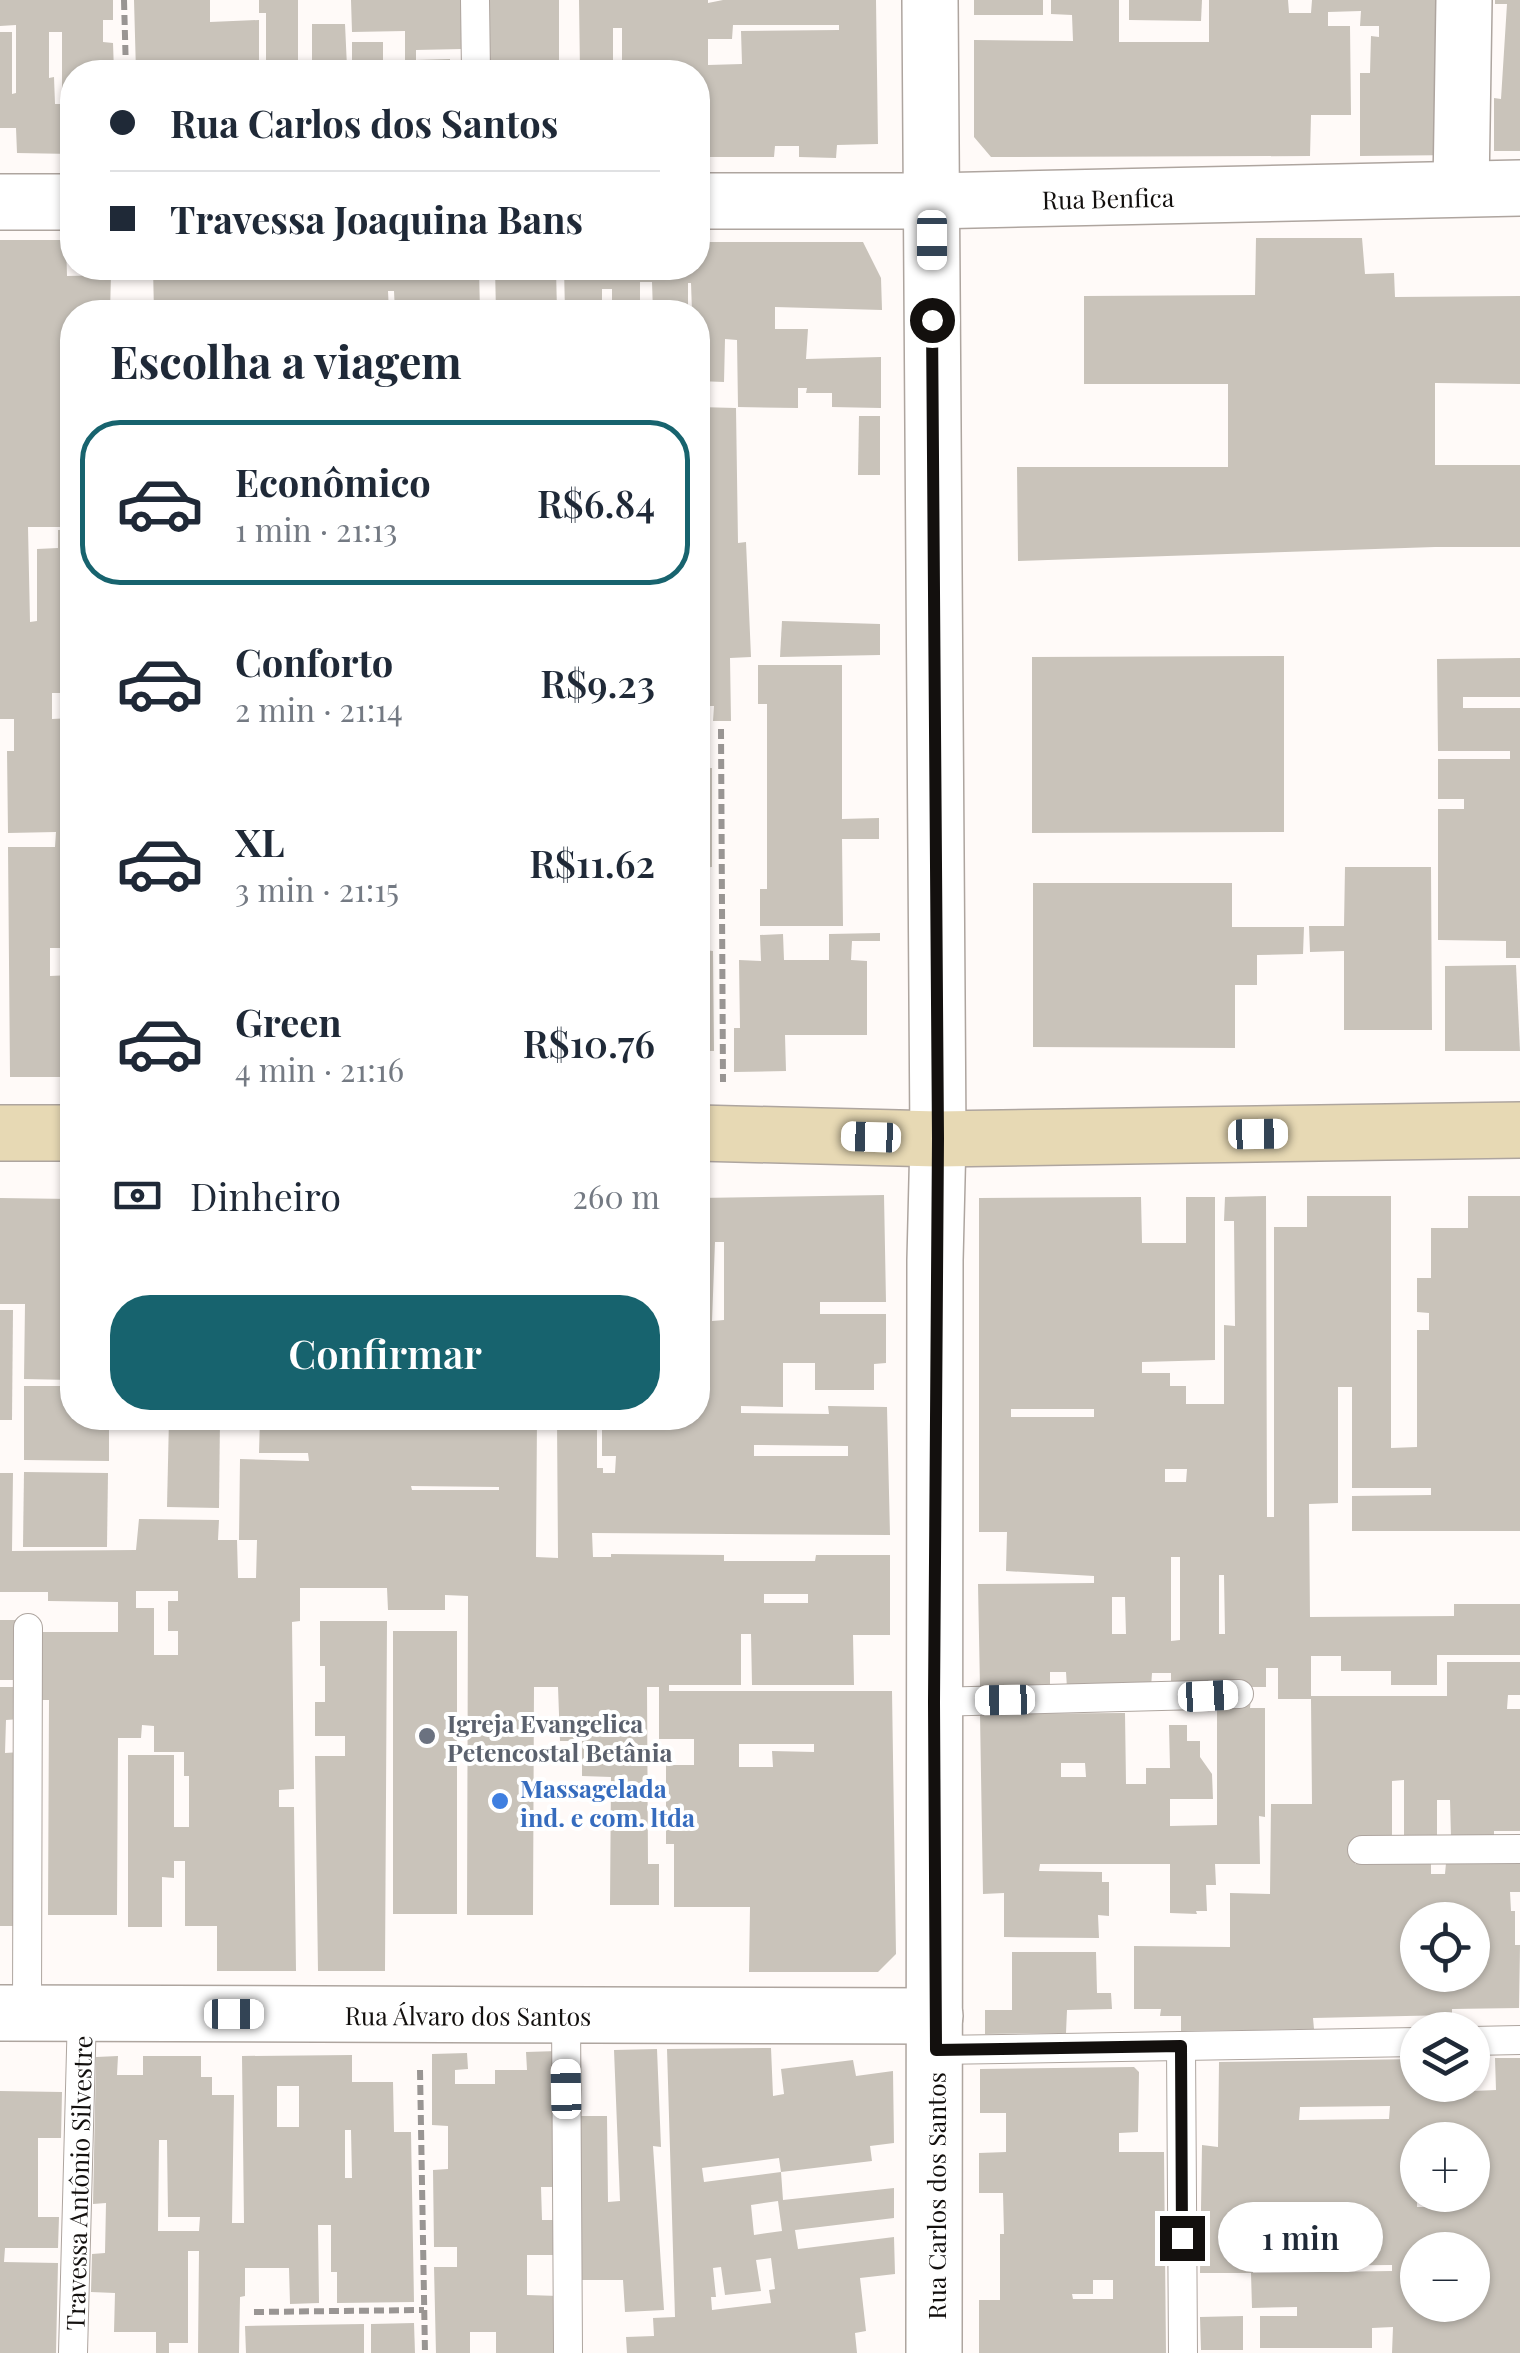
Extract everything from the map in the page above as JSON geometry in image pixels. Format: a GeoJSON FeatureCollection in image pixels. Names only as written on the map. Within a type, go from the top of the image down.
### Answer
{"type":"FeatureCollection","features":[{"type":"Feature","properties":{"kind":"street","name":"Rua Carlos dos Santos"},"geometry":{"type":"LineString","coordinates":[[930,0],[938,1138],[934,2353]]}},
{"type":"Feature","properties":{"kind":"street"},"geometry":{"type":"LineString","coordinates":[[1460,188],[1464,0]]}},
{"type":"Feature","properties":{"kind":"street","name":"Rua Benfica"},"geometry":{"type":"LineString","coordinates":[[710,202],[1520,188]]}},
{"type":"Feature","properties":{"kind":"street"},"geometry":{"type":"LineString","coordinates":[[0,202],[60,202]]}},
{"type":"Feature","properties":{"kind":"street"},"geometry":{"type":"LineString","coordinates":[[710,1133],[938,1138],[1520,1130]]}},
{"type":"Feature","properties":{"kind":"street"},"geometry":{"type":"LineString","coordinates":[[0,1133],[60,1133]]}},
{"type":"Feature","properties":{"kind":"street","name":"Rua Álvaro dos Santos"},"geometry":{"type":"LineString","coordinates":[[14,2013],[566,2014],[935,2033]]}},
{"type":"Feature","properties":{"kind":"lane"},"geometry":{"type":"LineString","coordinates":[[475,0],[476,60]]}},
{"type":"Feature","properties":{"kind":"lane"},"geometry":{"type":"LineString","coordinates":[[14,2013],[28,1628]]}},
{"type":"Feature","properties":{"kind":"lane"},"geometry":{"type":"LineString","coordinates":[[934,1702],[1239,1694]]}},
{"type":"Feature","properties":{"kind":"lane"},"geometry":{"type":"LineString","coordinates":[[1362,1850],[1520,1850]]}},
{"type":"Feature","properties":{"kind":"lane","name":"Travessa Antônio Silvestre"},"geometry":{"type":"LineString","coordinates":[[73,2353],[82,2014]]}},
{"type":"Feature","properties":{"kind":"lane"},"geometry":{"type":"LineString","coordinates":[[566,2014],[568,2353]]}},
{"type":"Feature","properties":{"kind":"lane"},"geometry":{"type":"LineString","coordinates":[[935,2033],[1181,2046],[1400,2042]]}},
{"type":"Feature","properties":{"kind":"lane"},"geometry":{"type":"LineString","coordinates":[[1490,2041],[1520,2040]]}},
{"type":"Feature","properties":{"kind":"lane"},"geometry":{"type":"LineString","coordinates":[[1181,2046],[1184,2353]]}},
{"type":"Feature","properties":{"kind":"path"},"geometry":{"type":"LineString","coordinates":[[124,0],[126,60]]}},
{"type":"Feature","properties":{"kind":"path"},"geometry":{"type":"LineString","coordinates":[[710,1133],[721,729]]}},
{"type":"Feature","properties":{"kind":"path"},"geometry":{"type":"LineString","coordinates":[[419,2014],[425,2353]]}},
{"type":"Feature","properties":{"kind":"path"},"geometry":{"type":"LineString","coordinates":[[254,2312],[424,2310]]}},
{"type":"Feature","properties":{"kind":"building"},"geometry":{"type":"Polygon","coordinates":[[[0,0],[113,0],[113,20],[103,20],[103,42],[113,43],[114,60],[62,60],[62,32],[49,32],[49,78],[54,77],[55,104],[60,104],[60,154],[17,153],[16,128],[0,128],[0,32],[12,32],[12,94],[16,93],[16,25],[0,26],[0,0]]]}},
{"type":"Feature","properties":{"kind":"building"},"geometry":{"type":"Polygon","coordinates":[[[134,0],[210,0],[210,22],[259,20],[259,60],[136,60],[134,0]]]}},
{"type":"Feature","properties":{"kind":"building"},"geometry":{"type":"Polygon","coordinates":[[[259,0],[298,0],[298,60],[266,60],[266,13],[259,13],[259,0]]]}},
{"type":"Feature","properties":{"kind":"building"},"geometry":{"type":"Polygon","coordinates":[[[351,0],[461,0],[462,49],[416,50],[416,60],[405,60],[405,31],[352,32],[351,0]]]}},
{"type":"Feature","properties":{"kind":"building"},"geometry":{"type":"Polygon","coordinates":[[[485,0],[559,0],[559,60],[490,60],[485,0]]]}},
{"type":"Feature","properties":{"kind":"building"},"geometry":{"type":"Polygon","coordinates":[[[579,0],[708,3],[876,0],[878,144],[837,145],[836,158],[799,157],[799,146],[775,146],[774,157],[710,157],[710,65],[742,64],[741,31],[839,30],[839,25],[733,25],[732,39],[708,39],[708,60],[622,60],[622,28],[613,28],[613,60],[580,60],[579,0]]]}},
{"type":"Feature","properties":{"kind":"building"},"geometry":{"type":"Polygon","coordinates":[[[974,0],[1043,0],[1043,15],[974,15],[974,0]]]}},
{"type":"Feature","properties":{"kind":"building"},"geometry":{"type":"Polygon","coordinates":[[[1051,0],[1119,0],[1119,42],[1209,42],[1209,0],[1288,0],[1289,13],[1311,13],[1312,0],[1458,0],[1459,155],[1360,156],[1360,73],[1370,73],[1371,36],[1379,37],[1379,26],[1360,26],[1361,11],[1328,12],[1328,26],[1350,26],[1351,115],[1311,115],[1310,156],[991,157],[974,137],[974,40],[1073,41],[1072,15],[1051,14],[1051,0]]]}},
{"type":"Feature","properties":{"kind":"building"},"geometry":{"type":"Polygon","coordinates":[[[1129,0],[1202,0],[1201,21],[1129,20],[1129,0]]]}},
{"type":"Feature","properties":{"kind":"building"},"geometry":{"type":"Polygon","coordinates":[[[1495,0],[1520,0],[1520,151],[1494,151],[1494,98],[1501,99],[1507,4],[1495,4],[1495,0]]]}},
{"type":"Feature","properties":{"kind":"building"},"geometry":{"type":"Polygon","coordinates":[[[312,24],[345,24],[347,60],[312,60],[312,24]]]}},
{"type":"Feature","properties":{"kind":"building"},"geometry":{"type":"Polygon","coordinates":[[[352,42],[383,42],[383,60],[352,60],[352,42]]]}},
{"type":"Feature","properties":{"kind":"building"},"geometry":{"type":"Polygon","coordinates":[[[1256,238],[1362,238],[1365,274],[1394,273],[1395,297],[1520,296],[1520,384],[1435,383],[1435,465],[1520,465],[1520,547],[1018,561],[1017,467],[1228,467],[1228,384],[1084,384],[1084,296],[1255,295],[1256,238]]]}},
{"type":"Feature","properties":{"kind":"building"},"geometry":{"type":"Polygon","coordinates":[[[0,240],[60,240],[60,280],[111,280],[110,300],[60,300],[60,527],[28,527],[30,622],[37,621],[37,549],[58,548],[60,530],[60,693],[52,693],[52,719],[60,719],[60,948],[50,948],[50,976],[60,976],[60,1077],[10,1077],[8,847],[55,847],[56,832],[8,833],[7,751],[14,751],[14,719],[0,719],[0,240]]]}},
{"type":"Feature","properties":{"kind":"building"},"geometry":{"type":"Polygon","coordinates":[[[710,242],[863,242],[881,278],[882,310],[775,307],[775,329],[808,329],[806,359],[881,357],[881,408],[832,407],[832,393],[806,393],[807,388],[798,388],[798,408],[738,407],[737,340],[725,339],[724,382],[710,381],[710,300],[692,300],[691,283],[688,300],[653,300],[652,282],[640,282],[640,300],[612,300],[612,289],[602,289],[602,300],[565,300],[564,280],[710,280],[710,242]]]}},
{"type":"Feature","properties":{"kind":"building"},"geometry":{"type":"Polygon","coordinates":[[[153,280],[479,280],[480,300],[394,300],[394,291],[388,291],[388,300],[154,300],[153,280]]]}},
{"type":"Feature","properties":{"kind":"building"},"geometry":{"type":"Polygon","coordinates":[[[495,280],[556,280],[557,300],[496,300],[495,280]]]}},
{"type":"Feature","properties":{"kind":"building"},"geometry":{"type":"Polygon","coordinates":[[[710,407],[736,408],[738,543],[746,542],[751,657],[730,658],[731,721],[713,721],[714,706],[710,706],[710,407]]]}},
{"type":"Feature","properties":{"kind":"building"},"geometry":{"type":"Polygon","coordinates":[[[859,416],[880,416],[880,475],[858,475],[859,416]]]}},
{"type":"Feature","properties":{"kind":"building"},"geometry":{"type":"Polygon","coordinates":[[[782,621],[880,624],[880,655],[780,657],[782,621]]]}},
{"type":"Feature","properties":{"kind":"building"},"geometry":{"type":"Polygon","coordinates":[[[1284,656],[1284,832],[1032,833],[1032,657],[1284,656]]]}},
{"type":"Feature","properties":{"kind":"building"},"geometry":{"type":"Polygon","coordinates":[[[1520,658],[1520,697],[1463,697],[1463,708],[1520,708],[1520,958],[1506,958],[1506,941],[1438,940],[1438,809],[1464,809],[1464,799],[1438,799],[1438,759],[1510,759],[1510,751],[1438,751],[1437,659],[1520,658]]]}},
{"type":"Feature","properties":{"kind":"building"},"geometry":{"type":"Polygon","coordinates":[[[758,665],[842,665],[842,819],[879,818],[879,839],[842,839],[843,926],[760,926],[760,889],[767,889],[767,704],[758,704],[758,665]]]}},
{"type":"Feature","properties":{"kind":"building"},"geometry":{"type":"Polygon","coordinates":[[[710,768],[712,768],[710,867],[710,768]]]}},
{"type":"Feature","properties":{"kind":"building"},"geometry":{"type":"Polygon","coordinates":[[[1345,867],[1431,867],[1432,1030],[1344,1030],[1344,951],[1310,952],[1309,926],[1344,926],[1345,867]]]}},
{"type":"Feature","properties":{"kind":"building"},"geometry":{"type":"Polygon","coordinates":[[[1033,883],[1232,883],[1232,927],[1304,927],[1303,954],[1257,955],[1257,985],[1235,985],[1235,1048],[1033,1047],[1033,883]]]}},
{"type":"Feature","properties":{"kind":"building"},"geometry":{"type":"Polygon","coordinates":[[[880,933],[880,941],[852,941],[851,960],[867,961],[867,1035],[785,1035],[786,1071],[734,1072],[734,1028],[740,1028],[739,960],[761,961],[760,935],[783,934],[784,960],[829,960],[829,934],[880,933]]]}},
{"type":"Feature","properties":{"kind":"building"},"geometry":{"type":"Polygon","coordinates":[[[710,951],[713,951],[714,1051],[710,1051],[710,951]]]}},
{"type":"Feature","properties":{"kind":"building"},"geometry":{"type":"Polygon","coordinates":[[[1516,965],[1520,1051],[1445,1051],[1445,966],[1516,965]]]}},
{"type":"Feature","properties":{"kind":"building"},"geometry":{"type":"Polygon","coordinates":[[[884,1195],[886,1302],[820,1302],[820,1314],[886,1314],[886,1363],[874,1364],[874,1390],[815,1390],[815,1363],[783,1363],[783,1407],[741,1406],[741,1413],[829,1414],[828,1406],[887,1407],[890,1535],[592,1533],[593,1557],[724,1555],[724,1561],[815,1561],[816,1555],[890,1555],[890,1635],[853,1635],[854,1685],[752,1685],[751,1634],[741,1634],[741,1685],[669,1685],[669,1691],[892,1691],[896,1954],[878,1972],[749,1972],[750,1907],[674,1907],[674,1844],[666,1844],[666,1765],[694,1765],[694,1739],[659,1739],[659,1687],[647,1687],[648,1864],[659,1864],[659,1905],[610,1905],[611,1777],[582,1776],[582,1741],[560,1741],[558,1687],[534,1687],[533,1915],[467,1915],[468,1596],[445,1595],[445,1610],[388,1610],[387,1588],[300,1588],[300,1621],[292,1622],[294,1789],[279,1790],[279,1807],[294,1807],[296,1971],[217,1971],[217,1926],[185,1926],[185,1861],[174,1861],[174,1878],[162,1877],[162,1927],[128,1927],[128,1755],[174,1755],[174,1827],[189,1827],[189,1776],[184,1776],[184,1752],[154,1752],[154,1726],[142,1725],[141,1738],[118,1738],[117,1915],[48,1915],[49,1700],[36,1700],[37,1632],[118,1632],[118,1602],[48,1601],[48,1592],[0,1592],[0,1473],[13,1473],[12,1551],[136,1550],[139,1519],[219,1520],[218,1540],[237,1540],[238,1578],[256,1578],[257,1540],[239,1540],[240,1459],[309,1461],[308,1453],[259,1453],[260,1430],[537,1430],[536,1557],[558,1558],[557,1430],[597,1430],[597,1468],[603,1468],[603,1473],[615,1473],[616,1456],[602,1456],[602,1430],[710,1430],[710,1198],[884,1195]],[[715,1242],[712,1321],[724,1320],[724,1242],[715,1242]],[[754,1445],[754,1456],[848,1456],[848,1446],[754,1445]],[[411,1486],[412,1490],[499,1490],[499,1487],[411,1486]],[[136,1591],[136,1608],[154,1608],[154,1655],[178,1655],[178,1631],[168,1631],[168,1601],[178,1601],[178,1591],[136,1591]],[[764,1594],[764,1603],[808,1603],[808,1594],[764,1594]],[[739,1744],[739,1767],[773,1767],[772,1751],[814,1752],[814,1744],[739,1744]]]}},
{"type":"Feature","properties":{"kind":"building"},"geometry":{"type":"Polygon","coordinates":[[[1266,1196],[1267,1517],[1274,1517],[1274,1227],[1307,1227],[1307,1196],[1391,1196],[1391,1448],[1417,1447],[1417,1330],[1429,1330],[1429,1313],[1417,1312],[1417,1278],[1431,1278],[1431,1228],[1468,1228],[1468,1196],[1520,1196],[1520,1531],[1352,1531],[1352,1496],[1431,1495],[1431,1488],[1352,1488],[1352,1387],[1338,1387],[1338,1503],[1309,1504],[1310,1617],[1454,1616],[1454,1604],[1520,1604],[1520,1655],[1437,1655],[1437,1685],[1391,1685],[1391,1671],[1341,1671],[1341,1656],[1311,1656],[1311,1696],[1447,1696],[1447,1662],[1520,1662],[1520,1695],[1508,1695],[1507,1709],[1520,1709],[1520,1831],[1494,1831],[1494,1838],[1451,1837],[1450,1800],[1437,1800],[1437,1837],[1404,1837],[1404,1780],[1392,1781],[1392,1837],[1355,1837],[1355,1864],[1431,1864],[1431,1874],[1445,1874],[1446,1863],[1520,1864],[1520,1892],[1510,1892],[1511,1911],[1515,1911],[1515,1945],[1520,1945],[1519,2008],[1313,2018],[1314,2029],[1181,2031],[1181,2016],[1160,2016],[1161,2009],[1134,2009],[1134,1946],[1230,1947],[1230,1893],[1270,1894],[1271,1804],[1312,1804],[1311,1699],[1278,1699],[1278,1668],[1266,1668],[1266,1687],[1171,1687],[1171,1673],[1152,1673],[1151,1688],[1067,1688],[1066,1672],[1050,1672],[1050,1688],[980,1688],[978,1584],[1094,1583],[1094,1576],[1006,1571],[1007,1532],[979,1532],[979,1198],[1141,1197],[1142,1243],[1186,1243],[1186,1197],[1215,1197],[1215,1360],[1142,1362],[1142,1373],[1170,1373],[1170,1386],[1186,1386],[1186,1404],[1224,1404],[1224,1325],[1235,1326],[1234,1221],[1224,1221],[1225,1197],[1266,1196]],[[1011,1409],[1011,1417],[1094,1417],[1094,1409],[1011,1409]],[[1165,1469],[1165,1482],[1186,1482],[1187,1469],[1165,1469]],[[1171,1557],[1171,1641],[1180,1640],[1180,1557],[1171,1557]],[[1219,1575],[1219,1634],[1225,1634],[1224,1575],[1219,1575]],[[1112,1597],[1112,1634],[1126,1634],[1125,1597],[1112,1597]]]}},
{"type":"Feature","properties":{"kind":"building"},"geometry":{"type":"Polygon","coordinates":[[[0,1198],[60,1199],[60,1380],[24,1379],[25,1304],[0,1304],[0,1198]]]}},
{"type":"Feature","properties":{"kind":"building"},"geometry":{"type":"Polygon","coordinates":[[[0,1310],[13,1310],[12,1420],[0,1420],[0,1310]]]}},
{"type":"Feature","properties":{"kind":"building"},"geometry":{"type":"Polygon","coordinates":[[[24,1386],[60,1386],[60,1430],[109,1430],[109,1461],[24,1460],[24,1386]]]}},
{"type":"Feature","properties":{"kind":"building"},"geometry":{"type":"Polygon","coordinates":[[[169,1430],[220,1430],[219,1508],[167,1507],[169,1430]]]}},
{"type":"Feature","properties":{"kind":"building"},"geometry":{"type":"Polygon","coordinates":[[[24,1472],[108,1473],[107,1547],[23,1547],[24,1472]]]}},
{"type":"Feature","properties":{"kind":"building"},"geometry":{"type":"Polygon","coordinates":[[[0,1620],[21,1620],[22,1680],[0,1680],[0,1620]]]}},
{"type":"Feature","properties":{"kind":"building"},"geometry":{"type":"Polygon","coordinates":[[[320,1621],[387,1621],[385,1971],[318,1971],[315,1756],[345,1756],[345,1736],[315,1736],[315,1702],[325,1702],[320,1621]]]}},
{"type":"Feature","properties":{"kind":"building"},"geometry":{"type":"Polygon","coordinates":[[[393,1631],[457,1631],[457,1914],[393,1914],[393,1631]]]}},
{"type":"Feature","properties":{"kind":"building"},"geometry":{"type":"Polygon","coordinates":[[[0,1687],[21,1687],[21,1719],[6,1720],[5,1753],[21,1752],[20,1926],[0,1926],[0,1687]]]}},
{"type":"Feature","properties":{"kind":"building"},"geometry":{"type":"Polygon","coordinates":[[[1217,1699],[1251,1699],[1250,1708],[1265,1708],[1265,1817],[1259,1816],[1260,1864],[1215,1864],[1216,1885],[1206,1885],[1207,1911],[1196,1911],[1197,1914],[1170,1913],[1170,1864],[1040,1864],[1039,1871],[1102,1872],[1102,1882],[1109,1882],[1109,1916],[1098,1915],[1099,1938],[1004,1937],[1004,1893],[983,1894],[980,1714],[1125,1713],[1126,1784],[1146,1784],[1146,1768],[1170,1768],[1169,1725],[1187,1725],[1187,1741],[1200,1741],[1200,1757],[1212,1774],[1213,1799],[1170,1799],[1170,1826],[1217,1825],[1217,1699]],[[1061,1763],[1061,1777],[1086,1777],[1085,1763],[1061,1763]]]}},
{"type":"Feature","properties":{"kind":"building"},"geometry":{"type":"Polygon","coordinates":[[[1012,1952],[1096,1952],[1097,1993],[1111,1993],[1112,2009],[1067,2010],[1066,2033],[985,2034],[985,2010],[1012,2010],[1012,1952]]]}},
{"type":"Feature","properties":{"kind":"building"},"geometry":{"type":"Polygon","coordinates":[[[771,2048],[773,2096],[784,2094],[781,2069],[853,2060],[856,2076],[893,2071],[894,2143],[870,2146],[872,2161],[781,2172],[783,2200],[894,2188],[894,2218],[795,2230],[798,2249],[894,2237],[895,2274],[860,2278],[866,2331],[855,2333],[857,2353],[627,2353],[626,2337],[654,2336],[653,2318],[675,2317],[667,2049],[771,2048]],[[779,2158],[702,2168],[704,2182],[781,2172],[779,2158]],[[778,2201],[751,2205],[754,2235],[782,2231],[778,2201]],[[771,2258],[756,2260],[761,2291],[725,2295],[721,2267],[713,2268],[716,2297],[711,2297],[712,2310],[771,2303],[769,2290],[775,2289],[771,2258]]]}},
{"type":"Feature","properties":{"kind":"building"},"geometry":{"type":"Polygon","coordinates":[[[657,2049],[661,2147],[653,2146],[664,2310],[625,2312],[623,2280],[576,2280],[575,2116],[607,2116],[608,2202],[620,2201],[614,2050],[657,2049]]]}},
{"type":"Feature","properties":{"kind":"building"},"geometry":{"type":"Polygon","coordinates":[[[558,2051],[559,2187],[541,2187],[542,2220],[559,2220],[559,2255],[527,2255],[527,2295],[559,2296],[560,2353],[496,2353],[496,2332],[470,2332],[470,2353],[436,2353],[434,2267],[457,2267],[457,2247],[434,2247],[433,2170],[448,2169],[448,2126],[432,2125],[432,2054],[467,2053],[468,2069],[455,2070],[455,2084],[495,2084],[495,2070],[527,2070],[526,2052],[558,2051]]]}},
{"type":"Feature","properties":{"kind":"building"},"geometry":{"type":"Polygon","coordinates":[[[352,2055],[352,2082],[393,2082],[394,2132],[411,2132],[414,2302],[337,2303],[337,2272],[331,2272],[331,2225],[318,2225],[319,2303],[290,2304],[289,2268],[245,2268],[239,2353],[198,2353],[199,2251],[188,2251],[188,2343],[169,2343],[169,2353],[156,2353],[156,2332],[114,2332],[115,2293],[91,2292],[92,2254],[105,2253],[106,2203],[93,2204],[96,2057],[118,2056],[117,2075],[143,2075],[143,2056],[201,2056],[201,2077],[212,2077],[212,2095],[234,2095],[232,2223],[244,2223],[242,2056],[352,2055]],[[277,2086],[277,2127],[299,2127],[299,2086],[277,2086]],[[345,2130],[345,2178],[352,2178],[351,2130],[345,2130]],[[159,2140],[158,2231],[199,2231],[200,2217],[168,2217],[167,2140],[159,2140]]]}},
{"type":"Feature","properties":{"kind":"building"},"geometry":{"type":"Polygon","coordinates":[[[1495,2058],[1520,2058],[1520,2353],[1392,2353],[1393,2327],[1372,2328],[1372,2348],[1260,2348],[1260,2316],[1297,2316],[1297,2307],[1252,2308],[1251,2273],[1200,2273],[1202,2145],[1218,2147],[1219,2062],[1400,2059],[1400,2102],[1490,2102],[1490,2090],[1496,2090],[1495,2058]],[[1390,2106],[1300,2107],[1299,2120],[1389,2119],[1390,2106]],[[1279,2226],[1279,2232],[1360,2232],[1360,2226],[1279,2226]],[[1392,2265],[1254,2266],[1253,2273],[1392,2271],[1392,2265]]]}},
{"type":"Feature","properties":{"kind":"building"},"geometry":{"type":"Polygon","coordinates":[[[1134,2067],[1139,2072],[1138,2132],[1119,2133],[1119,2152],[1164,2152],[1166,2353],[979,2353],[979,2300],[1000,2300],[1000,2234],[1004,2234],[1003,2193],[979,2193],[979,2153],[1006,2152],[1006,2113],[980,2113],[980,2069],[1134,2067]],[[1093,2280],[1093,2294],[1072,2294],[1073,2299],[1113,2299],[1113,2280],[1093,2280]]]}},
{"type":"Feature","properties":{"kind":"building"},"geometry":{"type":"Polygon","coordinates":[[[0,2091],[62,2092],[61,2138],[38,2138],[38,2217],[59,2217],[58,2248],[5,2248],[4,2262],[58,2263],[56,2353],[0,2353],[0,2091]]]}},
{"type":"Feature","properties":{"kind":"building"},"geometry":{"type":"Polygon","coordinates":[[[1243,2316],[1243,2350],[1201,2350],[1200,2317],[1243,2316]]]}},
{"type":"Feature","properties":{"kind":"building"},"geometry":{"type":"Polygon","coordinates":[[[414,2323],[415,2353],[371,2353],[371,2324],[414,2323]]]}},
{"type":"Feature","properties":{"kind":"building"},"geometry":{"type":"Polygon","coordinates":[[[364,2324],[364,2353],[246,2353],[245,2326],[364,2324]]]}},
{"type":"Feature","properties":{"kind":"place","name":"Igreja Evangelica Petencostal Betânia"},"geometry":{"type":"Point","coordinates":[427,1736]}},
{"type":"Feature","properties":{"kind":"place","name":"Massagelada ind. e com. ltda"},"geometry":{"type":"Point","coordinates":[500,1801]}},
{"type":"Feature","properties":{"kind":"route"},"geometry":{"type":"LineString","coordinates":[[932,320],[938,1138],[936,2050],[1181,2046],[1182,2238]]}}]}
